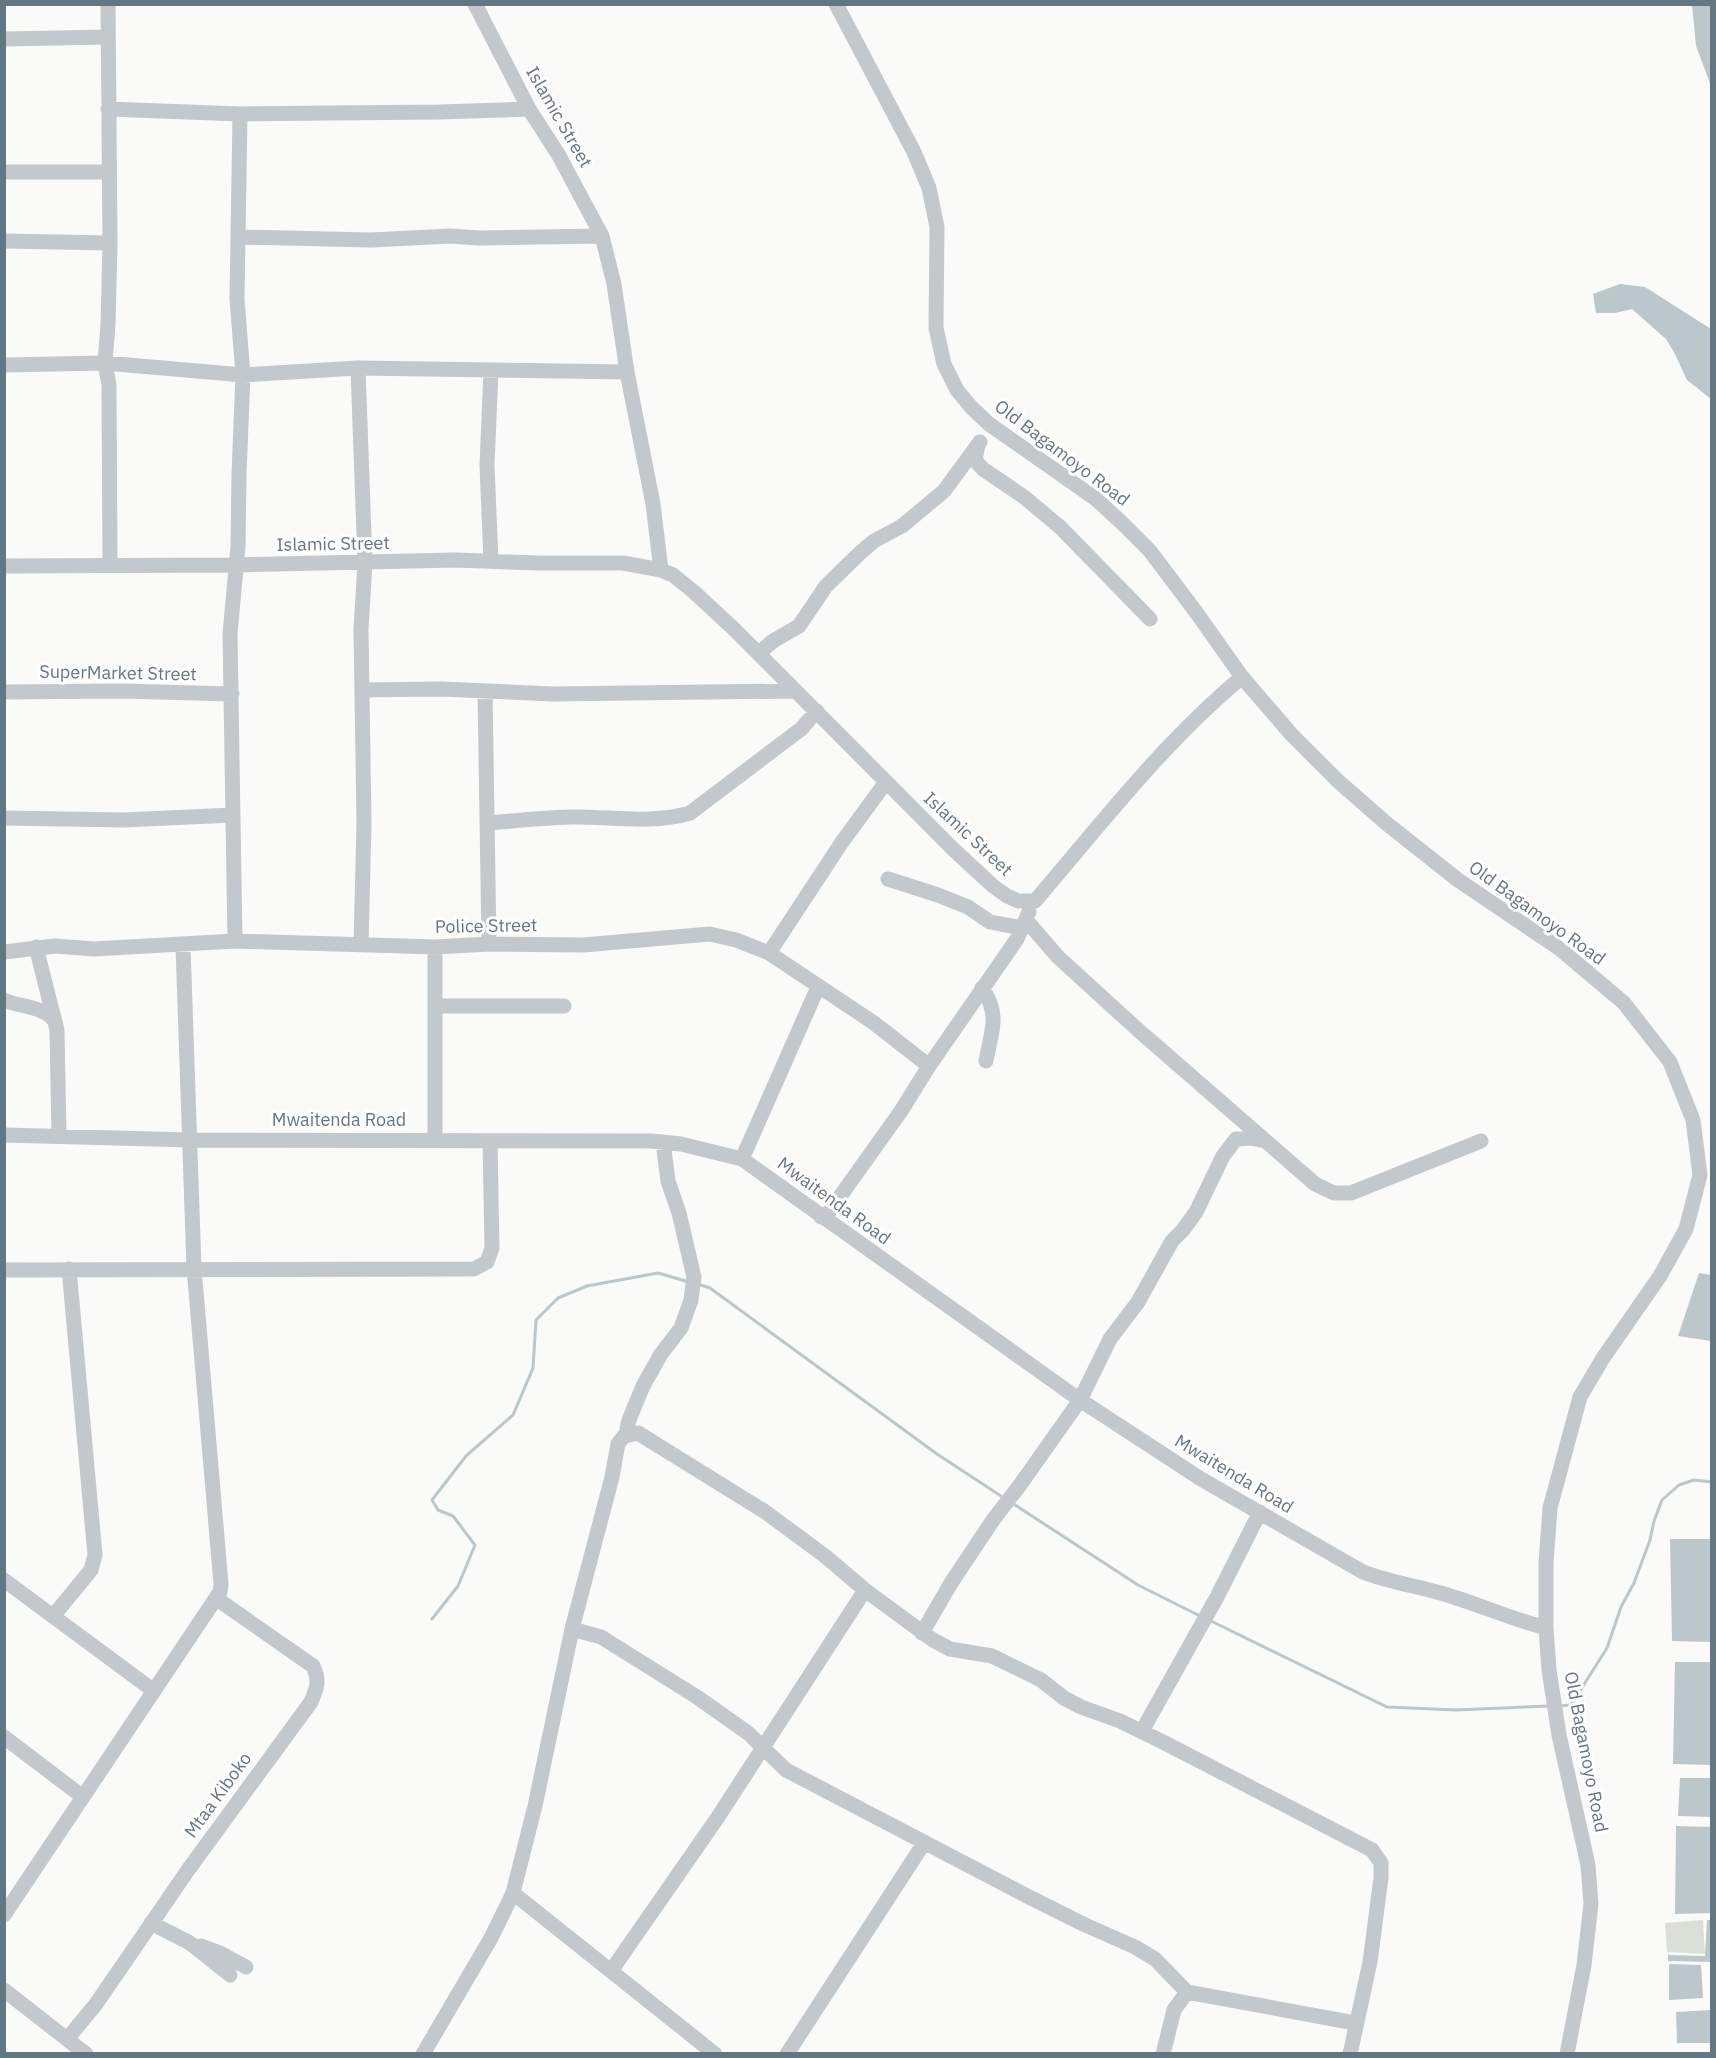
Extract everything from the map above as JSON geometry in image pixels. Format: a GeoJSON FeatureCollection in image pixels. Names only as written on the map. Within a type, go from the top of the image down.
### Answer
{"type":"FeatureCollection","features":[{"type":"Feature","properties":{"kind":"street"},"geometry":{"type":"LineString","coordinates":[[108,4],[110,243],[105,363],[109,385],[110,566]]}},
{"type":"Feature","properties":{"kind":"street","name":"Islamic Street"},"geometry":{"type":"LineString","coordinates":[[475,4],[529,109],[558,154],[602,236],[615,284],[627,372],[653,504],[661,570]]}},
{"type":"Feature","properties":{"kind":"street","name":"Old Bagamoyo Road"},"geometry":{"type":"LineString","coordinates":[[836,4],[914,152],[929,188],[938,227],[936,328],[944,364],[957,390],[971,407],[993,427],[1096,499],[1124,524],[1150,551],[1242,677],[1291,734],[1338,781],[1386,823],[1458,880],[1560,949],[1624,1003],[1670,1062],[1693,1120],[1700,1175],[1686,1229],[1660,1276],[1603,1358],[1580,1397],[1550,1508],[1546,1563],[1546,1628],[1549,1670],[1559,1735],[1586,1856],[1591,1904],[1584,1965],[1567,2054]]}},
{"type":"Feature","properties":{"kind":"street"},"geometry":{"type":"LineString","coordinates":[[4,39],[108,37]]}},
{"type":"Feature","properties":{"kind":"street"},"geometry":{"type":"LineString","coordinates":[[108,109],[240,114],[529,109]]}},
{"type":"Feature","properties":{"kind":"street"},"geometry":{"type":"LineString","coordinates":[[235,941],[230,634],[238,546],[243,375],[237,298],[240,114]]}},
{"type":"Feature","properties":{"kind":"street"},"geometry":{"type":"LineString","coordinates":[[4,172],[109,172]]}},
{"type":"Feature","properties":{"kind":"street"},"geometry":{"type":"LineString","coordinates":[[239,237],[371,240],[450,236],[479,238],[602,236]]}},
{"type":"Feature","properties":{"kind":"street"},"geometry":{"type":"LineString","coordinates":[[4,242],[110,243]]}},
{"type":"Feature","properties":{"kind":"street"},"geometry":{"type":"LineString","coordinates":[[4,365],[105,363],[243,375],[358,368],[627,372]]}},
{"type":"Feature","properties":{"kind":"street"},"geometry":{"type":"LineString","coordinates":[[358,368],[365,563],[361,629],[364,823],[362,945]]}},
{"type":"Feature","properties":{"kind":"street"},"geometry":{"type":"LineString","coordinates":[[491,371],[487,465],[491,561]]}},
{"type":"Feature","properties":{"kind":"street"},"geometry":{"type":"LineString","coordinates":[[759,653],[773,640],[799,626],[826,586],[861,552],[874,541],[902,526],[944,491],[993,427]]}},
{"type":"Feature","properties":{"kind":"street"},"geometry":{"type":"LineString","coordinates":[[980,442],[975,460],[983,469],[1024,496],[1060,528],[1150,618]]}},
{"type":"Feature","properties":{"kind":"street","name":"Islamic Street"},"geometry":{"type":"LineString","coordinates":[[4,566],[236,565],[455,560],[623,563],[661,570],[673,575],[694,592],[759,653],[886,783],[993,886],[1006,896],[1018,901],[1035,901]]}},
{"type":"Feature","properties":{"kind":"street"},"geometry":{"type":"LineString","coordinates":[[821,1217],[829,1212],[883,1137],[1017,939],[1035,901],[1136,783],[1191,723],[1242,677]]}},
{"type":"Feature","properties":{"kind":"street"},"geometry":{"type":"LineString","coordinates":[[362,690],[553,694],[794,691]]}},
{"type":"Feature","properties":{"kind":"street","name":"SuperMarket Street"},"geometry":{"type":"LineString","coordinates":[[4,692],[121,691],[232,694]]}},
{"type":"Feature","properties":{"kind":"street"},"geometry":{"type":"LineString","coordinates":[[485,691],[489,945]]}},
{"type":"Feature","properties":{"kind":"street"},"geometry":{"type":"LineString","coordinates":[[487,823],[574,817],[653,820],[690,813],[801,729],[817,711]]}},
{"type":"Feature","properties":{"kind":"street"},"geometry":{"type":"LineString","coordinates":[[769,953],[842,842],[886,783]]}},
{"type":"Feature","properties":{"kind":"street"},"geometry":{"type":"LineString","coordinates":[[4,818],[124,820],[233,815]]}},
{"type":"Feature","properties":{"kind":"street"},"geometry":{"type":"LineString","coordinates":[[888,879],[968,907],[990,922],[1024,924],[1265,1141],[1315,1184],[1334,1193],[1351,1193],[1481,1141]]}},
{"type":"Feature","properties":{"kind":"street","name":"Police Street"},"geometry":{"type":"LineString","coordinates":[[4,952],[55,946],[94,949],[183,946],[235,941],[435,947],[583,945],[710,934],[736,940],[769,953],[874,1023],[929,1066]]}},
{"type":"Feature","properties":{"kind":"street"},"geometry":{"type":"LineString","coordinates":[[4,1916],[217,1599],[221,1584],[194,1268],[183,946]]}},
{"type":"Feature","properties":{"kind":"street"},"geometry":{"type":"LineString","coordinates":[[36,947],[57,1030],[59,1136]]}},
{"type":"Feature","properties":{"kind":"street"},"geometry":{"type":"LineString","coordinates":[[435,947],[435,1139]]}},
{"type":"Feature","properties":{"kind":"street"},"geometry":{"type":"LineString","coordinates":[[742,1159],[818,987]]}},
{"type":"Feature","properties":{"kind":"street"},"geometry":{"type":"LineString","coordinates":[[982,988],[991,1001],[994,1011],[986,1061]]}},
{"type":"Feature","properties":{"kind":"street"},"geometry":{"type":"LineString","coordinates":[[4,1000],[15,1005],[44,1011],[53,1019]]}},
{"type":"Feature","properties":{"kind":"street"},"geometry":{"type":"LineString","coordinates":[[436,1006],[564,1006]]}},
{"type":"Feature","properties":{"kind":"street","name":"Mwaitenda Road"},"geometry":{"type":"LineString","coordinates":[[4,1135],[190,1140],[435,1139],[490,1142],[663,1142],[681,1144],[742,1159],[1080,1400],[1201,1479],[1363,1572],[1461,1599],[1546,1628]]}},
{"type":"Feature","properties":{"kind":"street"},"geometry":{"type":"LineString","coordinates":[[922,1632],[993,1520],[1080,1400],[1110,1339],[1138,1302],[1172,1241],[1196,1212],[1223,1156],[1236,1139],[1251,1138],[1265,1141]]}},
{"type":"Feature","properties":{"kind":"street"},"geometry":{"type":"LineString","coordinates":[[4,1270],[194,1268],[386,1271],[474,1269],[487,1262],[492,1248],[490,1142]]}},
{"type":"Feature","properties":{"kind":"street"},"geometry":{"type":"LineString","coordinates":[[628,1434],[628,1420],[643,1386],[687,1316],[692,1289],[693,1277],[690,1260],[680,1214],[668,1181],[663,1142]]}},
{"type":"Feature","properties":{"kind":"street"},"geometry":{"type":"LineString","coordinates":[[54,1615],[91,1570],[95,1555],[69,1269]]}},
{"type":"Feature","properties":{"kind":"street"},"geometry":{"type":"LineString","coordinates":[[423,2054],[491,1938],[513,1893],[536,1806],[572,1629],[612,1477],[618,1444],[628,1434],[638,1433],[755,1505],[825,1556],[865,1590],[922,1632],[950,1649],[992,1656],[1041,1680],[1064,1698],[1081,1707],[1142,1731],[1366,1846],[1381,1863],[1381,1878],[1370,1962],[1350,2054]]}},
{"type":"Feature","properties":{"kind":"street"},"geometry":{"type":"LineString","coordinates":[[1142,1731],[1217,1597],[1260,1512]]}},
{"type":"Feature","properties":{"kind":"street"},"geometry":{"type":"LineString","coordinates":[[4,1580],[154,1691]]}},
{"type":"Feature","properties":{"kind":"street"},"geometry":{"type":"LineString","coordinates":[[611,1971],[718,1817],[865,1590]]}},
{"type":"Feature","properties":{"kind":"street","name":"Mtaa Kiboko"},"geometry":{"type":"LineString","coordinates":[[68,2038],[96,2004],[151,1923],[311,1702],[318,1686],[313,1666],[217,1599]]}},
{"type":"Feature","properties":{"kind":"street"},"geometry":{"type":"LineString","coordinates":[[572,1629],[600,1637],[698,1697],[748,1733],[786,1770],[1083,1924],[1135,1947],[1155,1959],[1187,1992],[1356,2023]]}},
{"type":"Feature","properties":{"kind":"street"},"geometry":{"type":"LineString","coordinates":[[4,1737],[83,1797]]}},
{"type":"Feature","properties":{"kind":"street"},"geometry":{"type":"LineString","coordinates":[[787,2054],[924,1843]]}},
{"type":"Feature","properties":{"kind":"street"},"geometry":{"type":"LineString","coordinates":[[513,1893],[715,2054]]}},
{"type":"Feature","properties":{"kind":"street"},"geometry":{"type":"LineString","coordinates":[[151,1923],[190,1943],[220,1953],[246,1968]]}},
{"type":"Feature","properties":{"kind":"street"},"geometry":{"type":"LineString","coordinates":[[190,1943],[230,1975]]}},
{"type":"Feature","properties":{"kind":"street"},"geometry":{"type":"LineString","coordinates":[[4,1990],[86,2054]]}},
{"type":"Feature","properties":{"kind":"street"},"geometry":{"type":"LineString","coordinates":[[1163,2054],[1174,2010],[1187,1992]]}},
{"type":"Feature","properties":{"kind":"shaded area"},"geometry":{"type":"Polygon","coordinates":[[[1692,5],[1711,5],[1711,86],[1696,46],[1692,5]]]}},
{"type":"Feature","properties":{"kind":"shaded area"},"geometry":{"type":"Polygon","coordinates":[[[1620,284],[1645,287],[1711,329],[1711,399],[1687,380],[1666,339],[1632,309],[1615,313],[1596,313],[1593,294],[1620,284]]]}},
{"type":"Feature","properties":{"kind":"shaded area"},"geometry":{"type":"Polygon","coordinates":[[[1699,1273],[1711,1275],[1711,1341],[1678,1336],[1699,1273]]]}},
{"type":"Feature","properties":{"kind":"shaded area"},"geometry":{"type":"Polygon","coordinates":[[[1670,1539],[1711,1539],[1711,1642],[1672,1641],[1670,1539]]]}},
{"type":"Feature","properties":{"kind":"shaded area"},"geometry":{"type":"Polygon","coordinates":[[[1675,1662],[1711,1662],[1711,1765],[1673,1764],[1675,1662]]]}},
{"type":"Feature","properties":{"kind":"shaded area"},"geometry":{"type":"Polygon","coordinates":[[[1680,1778],[1711,1778],[1711,1817],[1678,1816],[1680,1778]]]}},
{"type":"Feature","properties":{"kind":"shaded area"},"geometry":{"type":"Polygon","coordinates":[[[1676,1826],[1711,1827],[1711,1913],[1675,1914],[1676,1826]]]}},
{"type":"Feature","properties":{"kind":"shaded area"},"geometry":{"type":"Polygon","coordinates":[[[1703,1920],[1705,1954],[1667,1952],[1665,1923],[1703,1920]]]}},
{"type":"Feature","properties":{"kind":"shaded area"},"geometry":{"type":"Polygon","coordinates":[[[1707,1920],[1711,1920],[1711,1962],[1668,1961],[1668,1955],[1705,1956],[1707,1920]]]}},
{"type":"Feature","properties":{"kind":"shaded area"},"geometry":{"type":"Polygon","coordinates":[[[1669,1964],[1701,1965],[1703,1998],[1669,2000],[1669,1964]]]}},
{"type":"Feature","properties":{"kind":"shaded area"},"geometry":{"type":"Polygon","coordinates":[[[1711,2010],[1711,2043],[1677,2043],[1676,2012],[1711,2010]]]}},
{"type":"Feature","properties":{"kind":"waterway"},"geometry":{"type":"LineString","coordinates":[[432,1619],[458,1586],[475,1545],[453,1516],[438,1510],[432,1500],[466,1456],[513,1415],[533,1368],[536,1320],[558,1298],[587,1286],[658,1273],[689,1282]]}},
{"type":"Feature","properties":{"kind":"waterway"},"geometry":{"type":"LineString","coordinates":[[698,1284],[710,1288],[937,1454],[1004,1498]]}},
{"type":"Feature","properties":{"kind":"waterway"},"geometry":{"type":"LineString","coordinates":[[1559,1706],[1571,1705],[1607,1648],[1621,1607],[1634,1583],[1650,1540],[1662,1500],[1679,1485],[1694,1480],[1712,1482]]}},
{"type":"Feature","properties":{"kind":"waterway"},"geometry":{"type":"LineString","coordinates":[[1012,1503],[1138,1585],[1202,1617]]}},
{"type":"Feature","properties":{"kind":"waterway"},"geometry":{"type":"LineString","coordinates":[[1211,1621],[1387,1707],[1456,1710],[1550,1706]]}}]}
